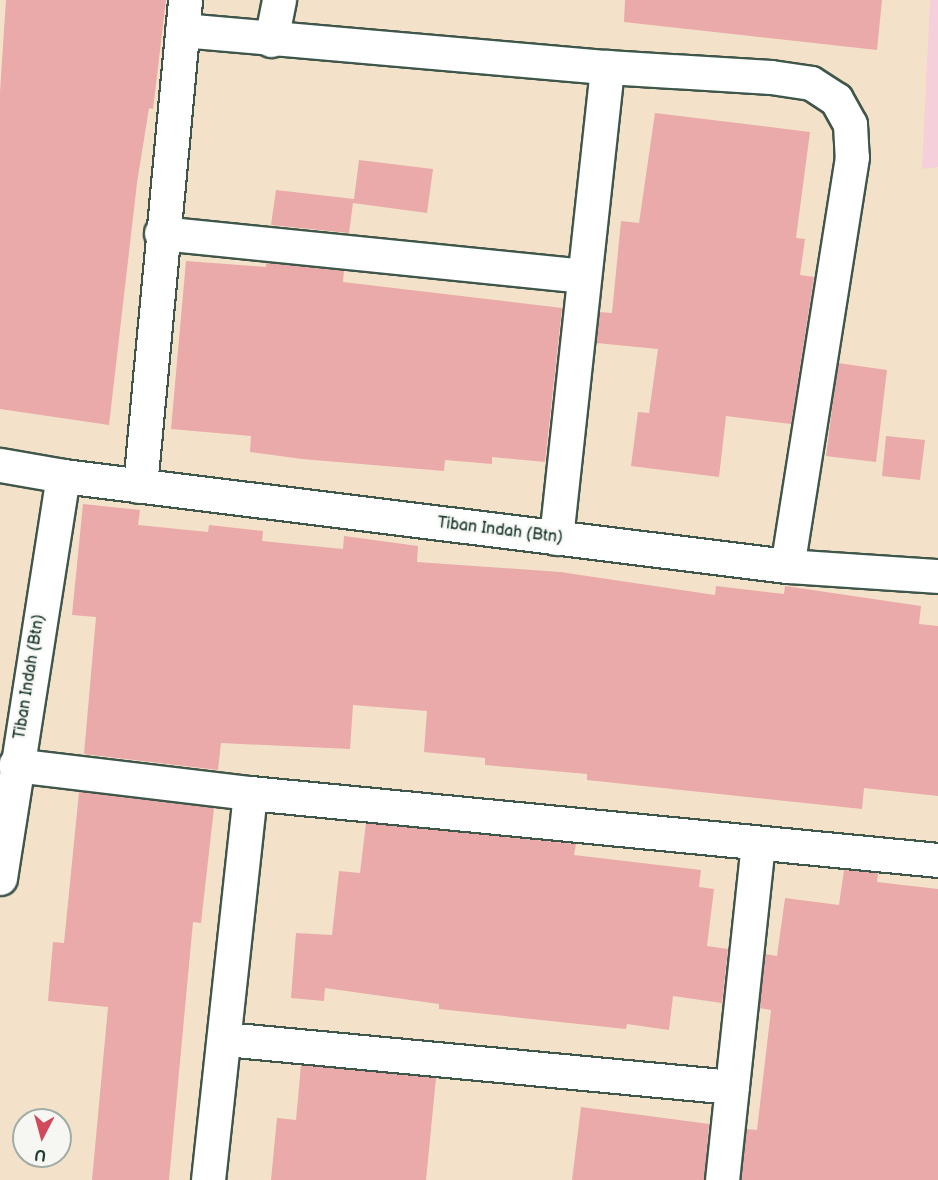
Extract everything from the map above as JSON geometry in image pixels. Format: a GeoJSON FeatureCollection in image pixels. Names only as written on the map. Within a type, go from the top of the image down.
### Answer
{"type":"FeatureCollection","features":[{"type":"Feature","properties":{"kind":"street"},"geometry":{"type":"LineString","coordinates":[[271,40],[279,0]]}},
{"type":"Feature","properties":{"kind":"street"},"geometry":{"type":"LineString","coordinates":[[140,486],[161,233],[184,15],[271,40],[811,83],[836,99],[850,124],[852,157],[787,566]]}},
{"type":"Feature","properties":{"kind":"street"},"geometry":{"type":"LineString","coordinates":[[556,538],[607,68]]}},
{"type":"Feature","properties":{"kind":"street"},"geometry":{"type":"LineString","coordinates":[[161,233],[583,276]]}},
{"type":"Feature","properties":{"kind":"street","name":"Tiban Indah (Btn)"},"geometry":{"type":"LineString","coordinates":[[0,465],[140,486],[787,566],[938,576]]}},
{"type":"Feature","properties":{"kind":"street","name":"Tiban Indah (Btn)"},"geometry":{"type":"LineString","coordinates":[[0,878],[15,765],[63,476]]}},
{"type":"Feature","properties":{"kind":"street"},"geometry":{"type":"LineString","coordinates":[[15,765],[250,793],[938,860]]}},
{"type":"Feature","properties":{"kind":"street"},"geometry":{"type":"LineString","coordinates":[[208,1180],[250,793]]}},
{"type":"Feature","properties":{"kind":"street"},"geometry":{"type":"LineString","coordinates":[[722,1180],[758,843]]}},
{"type":"Feature","properties":{"kind":"street"},"geometry":{"type":"LineString","coordinates":[[225,1039],[732,1087]]}},
{"type":"Feature","properties":{"kind":"shaded area"},"geometry":{"type":"Polygon","coordinates":[[[930,0],[938,0],[938,167],[922,169],[930,0]]]}},
{"type":"Feature","properties":{"kind":"building"},"geometry":{"type":"Polygon","coordinates":[[[6,0],[166,0],[153,109],[149,108],[137,183],[109,425],[0,409],[0,92],[6,0]]]}},
{"type":"Feature","properties":{"kind":"building"},"geometry":{"type":"Polygon","coordinates":[[[625,0],[882,0],[877,50],[624,22],[625,0]]]}},
{"type":"Feature","properties":{"kind":"building"},"geometry":{"type":"Polygon","coordinates":[[[655,113],[810,132],[796,238],[805,239],[800,275],[814,277],[791,424],[726,416],[719,477],[631,466],[638,412],[649,413],[658,349],[596,343],[599,312],[612,313],[621,221],[639,223],[655,113]]]}},
{"type":"Feature","properties":{"kind":"building"},"geometry":{"type":"Polygon","coordinates":[[[359,160],[433,169],[427,213],[353,203],[349,233],[271,225],[276,190],[354,199],[359,160]]]}},
{"type":"Feature","properties":{"kind":"building"},"geometry":{"type":"Polygon","coordinates":[[[186,261],[266,267],[266,263],[344,271],[343,282],[562,308],[545,462],[492,457],[492,464],[445,460],[444,471],[302,459],[250,452],[251,436],[171,429],[186,261]]]}},
{"type":"Feature","properties":{"kind":"building"},"geometry":{"type":"Polygon","coordinates":[[[838,363],[887,370],[876,462],[826,456],[838,363]]]}},
{"type":"Feature","properties":{"kind":"building"},"geometry":{"type":"Polygon","coordinates":[[[886,436],[925,440],[920,480],[882,476],[886,436]]]}},
{"type":"Feature","properties":{"kind":"building"},"geometry":{"type":"Polygon","coordinates":[[[83,504],[140,510],[138,525],[208,532],[209,525],[263,531],[262,541],[343,549],[344,536],[418,546],[417,562],[560,572],[715,595],[716,586],[784,594],[785,586],[921,606],[919,624],[938,626],[938,796],[864,788],[862,809],[587,780],[587,774],[485,765],[485,758],[424,752],[427,711],[353,705],[350,749],[221,743],[218,770],[84,754],[96,617],[72,615],[83,504]]]}},
{"type":"Feature","properties":{"kind":"building"},"geometry":{"type":"Polygon","coordinates":[[[79,792],[214,808],[201,923],[193,922],[169,1180],[92,1180],[108,1007],[48,1001],[53,942],[64,943],[79,792]]]}},
{"type":"Feature","properties":{"kind":"building"},"geometry":{"type":"Polygon","coordinates":[[[366,823],[576,844],[574,855],[701,870],[699,887],[714,889],[707,946],[728,949],[722,1003],[673,996],[669,1030],[627,1024],[626,1029],[439,1009],[439,1004],[325,988],[324,1001],[291,998],[296,933],[332,935],[339,871],[360,873],[366,823]]]}},
{"type":"Feature","properties":{"kind":"building"},"geometry":{"type":"Polygon","coordinates":[[[844,870],[878,873],[877,882],[938,889],[938,1180],[741,1180],[746,1129],[757,1130],[771,1010],[759,1008],[765,954],[777,956],[785,898],[839,905],[844,870]]]}},
{"type":"Feature","properties":{"kind":"building"},"geometry":{"type":"Polygon","coordinates":[[[301,1065],[436,1078],[426,1180],[271,1180],[277,1118],[296,1120],[301,1065]]]}},
{"type":"Feature","properties":{"kind":"building"},"geometry":{"type":"Polygon","coordinates":[[[581,1107],[709,1124],[704,1180],[572,1180],[581,1107]]]}}]}
